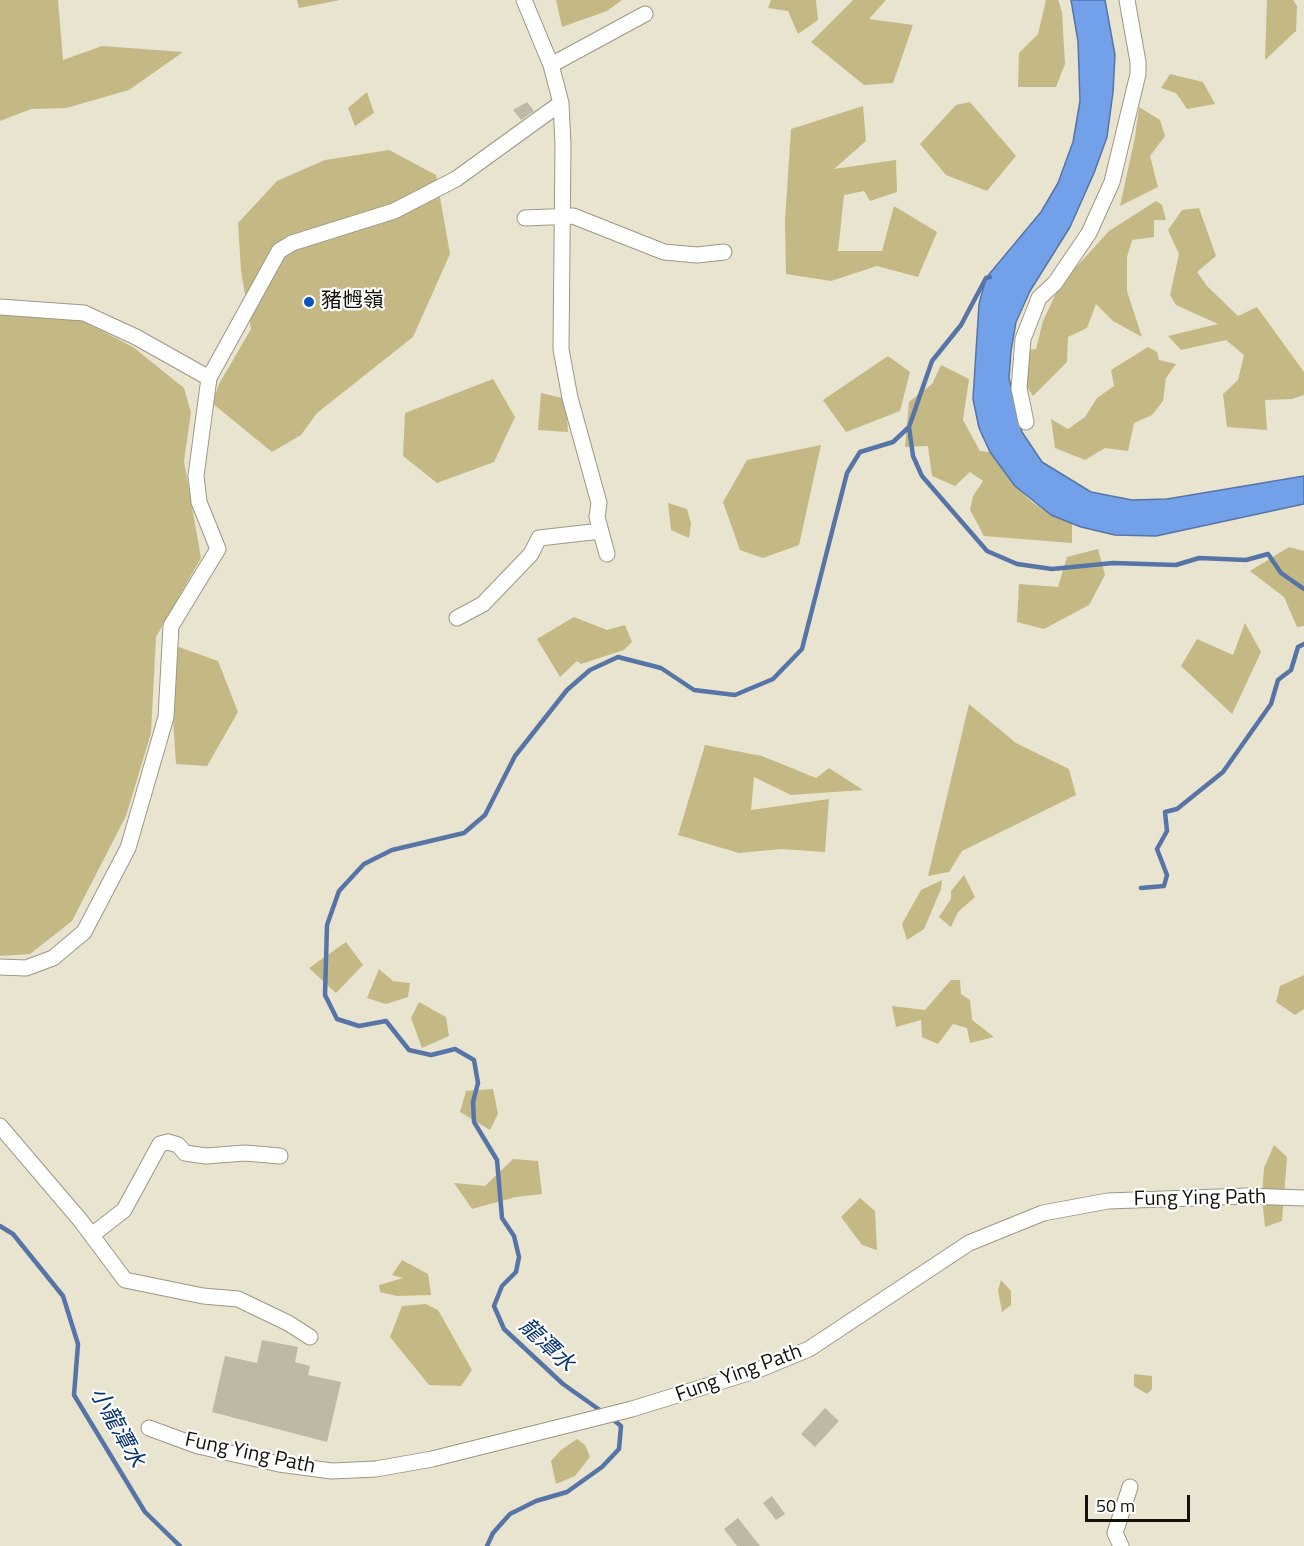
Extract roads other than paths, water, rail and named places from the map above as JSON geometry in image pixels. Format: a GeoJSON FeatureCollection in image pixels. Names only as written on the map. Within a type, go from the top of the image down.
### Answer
{"type":"FeatureCollection","features":[{"type":"Feature","properties":{"kind":"street"},"geometry":{"type":"LineString","coordinates":[[524,0],[551,65],[561,103],[561,349],[570,398],[599,502],[597,517],[607,554]]}},
{"type":"Feature","properties":{"kind":"street"},"geometry":{"type":"LineString","coordinates":[[1026,422],[1019,388],[1023,339],[1040,298],[1055,283],[1089,233],[1112,182],[1138,74],[1127,0]]}},
{"type":"Feature","properties":{"kind":"street"},"geometry":{"type":"LineString","coordinates":[[551,65],[645,14]]}},
{"type":"Feature","properties":{"kind":"street"},"geometry":{"type":"LineString","coordinates":[[0,967],[26,968],[53,958],[84,932],[128,848],[166,717],[171,626],[218,549],[200,502],[196,476],[209,378],[279,251],[292,243],[394,211],[456,179],[561,103]]}},
{"type":"Feature","properties":{"kind":"street"},"geometry":{"type":"LineString","coordinates":[[525,218],[562,214],[573,216],[664,252],[697,255],[724,252]]}},
{"type":"Feature","properties":{"kind":"street"},"geometry":{"type":"LineString","coordinates":[[0,307],[84,313],[136,337],[209,378]]}},
{"type":"Feature","properties":{"kind":"street"},"geometry":{"type":"LineString","coordinates":[[457,618],[483,604],[531,554],[539,538],[601,531]]}},
{"type":"Feature","properties":{"kind":"street"},"geometry":{"type":"LineString","coordinates":[[0,1126],[92,1235],[125,1280],[203,1296],[238,1299],[288,1323],[310,1337]]}},
{"type":"Feature","properties":{"kind":"street"},"geometry":{"type":"LineString","coordinates":[[92,1235],[124,1210],[160,1144],[168,1142],[178,1145],[184,1153],[206,1156],[245,1153],[280,1156]]}},
{"type":"Feature","properties":{"kind":"street","name":"Fung Ying Path"},"geometry":{"type":"LineString","coordinates":[[149,1428],[198,1446],[279,1464],[332,1471],[376,1469],[432,1459],[632,1410],[707,1388],[809,1349],[969,1243],[1043,1213],[1108,1201],[1246,1196],[1304,1198]]}},
{"type":"Feature","properties":{"kind":"street"},"geometry":{"type":"LineString","coordinates":[[1121,1546],[1115,1533],[1130,1487]]}},
{"type":"Feature","properties":{"kind":"water"},"geometry":{"type":"Polygon","coordinates":[[[1071,0],[1105,0],[1115,55],[1113,92],[1107,137],[1094,173],[1070,227],[1030,291],[1016,322],[1009,378],[1022,432],[1042,462],[1091,492],[1132,500],[1167,499],[1304,476],[1304,504],[1156,536],[1115,535],[1081,527],[1051,515],[1015,486],[990,452],[979,428],[973,399],[979,304],[986,278],[1041,212],[1058,183],[1073,142],[1080,101],[1078,41],[1071,0]]]}},
{"type":"Feature","properties":{"kind":"waterway"},"geometry":{"type":"LineString","coordinates":[[604,1413],[563,1384],[504,1329],[494,1306],[502,1286],[516,1272],[519,1257],[514,1236],[502,1218],[497,1160],[474,1122],[473,1102],[478,1083],[474,1060],[455,1049],[431,1055],[409,1050],[386,1021],[359,1026],[337,1019],[325,995],[327,925],[339,891],[364,864],[392,850],[464,833],[485,815],[515,756],[567,690],[590,670],[618,657],[661,668],[694,690],[735,695],[773,679],[802,649],[847,473],[860,452],[893,442],[909,427],[932,361],[961,325],[986,278],[990,277]]}},
{"type":"Feature","properties":{"kind":"waterway"},"geometry":{"type":"LineString","coordinates":[[909,427],[913,456],[922,476],[987,551],[1017,564],[1052,569],[1113,563],[1176,565],[1199,558],[1246,560],[1268,554],[1281,573],[1304,589]]}},
{"type":"Feature","properties":{"kind":"waterway"},"geometry":{"type":"LineString","coordinates":[[1141,888],[1164,886],[1167,875],[1157,849],[1167,831],[1165,812],[1177,809],[1223,772],[1271,704],[1278,680],[1291,670],[1298,647],[1304,644]]}},
{"type":"Feature","properties":{"kind":"waterway","name":"小龍潭水"},"geometry":{"type":"LineString","coordinates":[[0,1226],[13,1234],[63,1296],[78,1344],[74,1395],[145,1512],[180,1546]]}},
{"type":"Feature","properties":{"kind":"waterway","name":"龍潭水"},"geometry":{"type":"LineString","coordinates":[[487,1546],[493,1533],[510,1514],[536,1501],[567,1492],[602,1467],[619,1449],[621,1426],[611,1418]]}},
{"type":"Feature","properties":{"kind":"place","name":"豬乸嶺"},"geometry":{"type":"Point","coordinates":[309,302]}}]}
